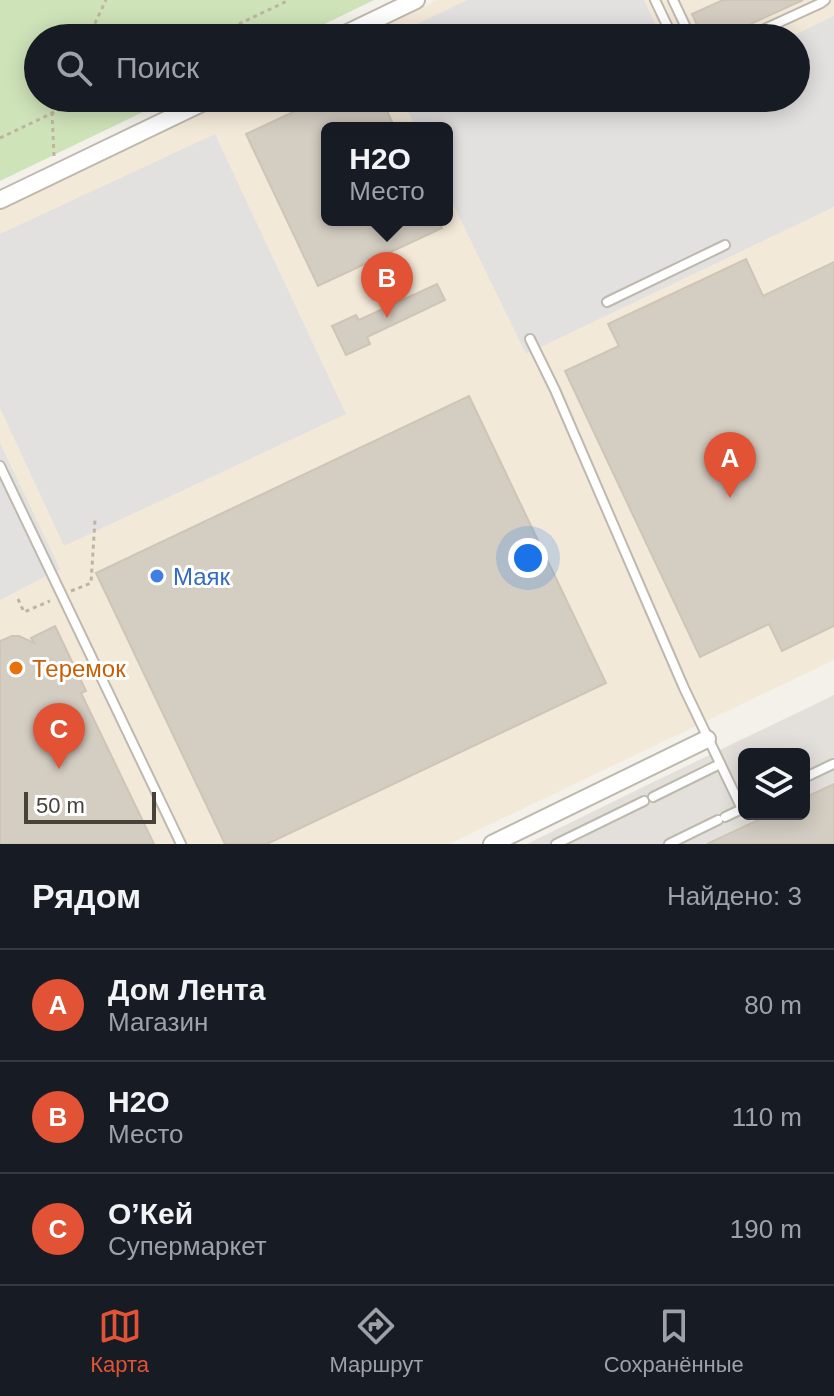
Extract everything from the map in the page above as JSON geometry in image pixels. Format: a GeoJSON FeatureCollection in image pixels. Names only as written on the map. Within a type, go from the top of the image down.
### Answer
{"type":"FeatureCollection","features":[{"type":"Feature","properties":{"kind":"street"},"geometry":{"type":"LineString","coordinates":[[366,24],[416,0]]}},
{"type":"Feature","properties":{"kind":"street"},"geometry":{"type":"LineString","coordinates":[[0,200],[183,112]]}},
{"type":"Feature","properties":{"kind":"street"},"geometry":{"type":"LineString","coordinates":[[492,844],[707,739]]}},
{"type":"Feature","properties":{"kind":"lane"},"geometry":{"type":"LineString","coordinates":[[655,0],[666,24]]}},
{"type":"Feature","properties":{"kind":"lane"},"geometry":{"type":"LineString","coordinates":[[673,0],[684,24]]}},
{"type":"Feature","properties":{"kind":"lane"},"geometry":{"type":"LineString","coordinates":[[775,24],[825,0]]}},
{"type":"Feature","properties":{"kind":"lane"},"geometry":{"type":"LineString","coordinates":[[607,302],[725,245]]}},
{"type":"Feature","properties":{"kind":"lane"},"geometry":{"type":"LineString","coordinates":[[530,339],[707,739],[738,798]]}},
{"type":"Feature","properties":{"kind":"lane"},"geometry":{"type":"LineString","coordinates":[[0,466],[181,844]]}},
{"type":"Feature","properties":{"kind":"lane"},"geometry":{"type":"LineString","coordinates":[[556,844],[720,764]]}},
{"type":"Feature","properties":{"kind":"lane"},"geometry":{"type":"LineString","coordinates":[[810,775],[833,764]]}},
{"type":"Feature","properties":{"kind":"lane"},"geometry":{"type":"LineString","coordinates":[[669,844],[738,811]]}},
{"type":"Feature","properties":{"kind":"path"},"geometry":{"type":"LineString","coordinates":[[95,24],[106,0]]}},
{"type":"Feature","properties":{"kind":"path"},"geometry":{"type":"LineString","coordinates":[[239,24],[289,0]]}},
{"type":"Feature","properties":{"kind":"path"},"geometry":{"type":"LineString","coordinates":[[0,138],[52,113],[53,154]]}},
{"type":"Feature","properties":{"kind":"path"},"geometry":{"type":"LineString","coordinates":[[18,599],[24,612],[91,583],[95,520]]}},
{"type":"Feature","properties":{"kind":"shaded area"},"geometry":{"type":"Polygon","coordinates":[[[437,0],[834,0],[834,660],[449,844],[0,844],[0,209],[204,112],[810,112],[810,24],[387,24],[437,0]]]}},
{"type":"Feature","properties":{"kind":"shaded area"},"geometry":{"type":"Polygon","coordinates":[[[467,0],[644,0],[655,24],[417,24],[467,0]]]}},
{"type":"Feature","properties":{"kind":"shaded area"},"geometry":{"type":"Polygon","coordinates":[[[834,16],[834,207],[526,354],[453,204],[453,122],[413,122],[408,112],[810,112],[810,27],[834,16]]]}},
{"type":"Feature","properties":{"kind":"shaded area"},"geometry":{"type":"Polygon","coordinates":[[[215,134],[346,414],[64,546],[0,408],[0,234],[215,134]]]}},
{"type":"Feature","properties":{"kind":"shaded area"},"geometry":{"type":"Polygon","coordinates":[[[0,443],[60,569],[0,600],[0,443]]]}},
{"type":"Feature","properties":{"kind":"shaded area"},"geometry":{"type":"Polygon","coordinates":[[[834,695],[834,844],[527,844],[643,787],[834,695]]]}},
{"type":"Feature","properties":{"kind":"green space"},"geometry":{"type":"Polygon","coordinates":[[[0,0],[374,0],[325,24],[24,24],[24,112],[143,112],[0,181],[0,0]]]}},
{"type":"Feature","properties":{"kind":"building"},"geometry":{"type":"Polygon","coordinates":[[[723,0],[803,0],[751,24],[697,24],[692,14],[723,0]]]}},
{"type":"Feature","properties":{"kind":"building"},"geometry":{"type":"Polygon","coordinates":[[[293,112],[388,112],[392,122],[321,122],[321,226],[442,228],[318,286],[246,134],[293,112]]]}},
{"type":"Feature","properties":{"kind":"building"},"geometry":{"type":"Polygon","coordinates":[[[746,259],[763,296],[834,262],[834,626],[782,651],[769,624],[700,657],[565,371],[619,346],[608,324],[746,259]]]}},
{"type":"Feature","properties":{"kind":"building"},"geometry":{"type":"Polygon","coordinates":[[[437,284],[445,300],[367,337],[370,344],[346,355],[332,326],[356,315],[359,320],[437,284]]]}},
{"type":"Feature","properties":{"kind":"building"},"geometry":{"type":"Polygon","coordinates":[[[469,396],[606,683],[267,844],[225,844],[96,573],[469,396]]]}},
{"type":"Feature","properties":{"kind":"building"},"geometry":{"type":"Polygon","coordinates":[[[55,626],[86,691],[81,693],[154,844],[0,844],[0,641],[19,636],[34,643],[31,638],[55,626]]]}},
{"type":"Feature","properties":{"kind":"building"},"geometry":{"type":"Polygon","coordinates":[[[834,784],[834,844],[707,844],[758,820],[810,820],[810,795],[834,784]]]}},
{"type":"Feature","properties":{"kind":"place","name":"H2O"},"geometry":{"type":"Point","coordinates":[387,318]}},
{"type":"Feature","properties":{"kind":"place","name":"Дом Лента"},"geometry":{"type":"Point","coordinates":[730,498]}},
{"type":"Feature","properties":{"kind":"place","name":"Маяк"},"geometry":{"type":"Point","coordinates":[157,576]}},
{"type":"Feature","properties":{"kind":"place","name":"Теремок"},"geometry":{"type":"Point","coordinates":[16,668]}},
{"type":"Feature","properties":{"kind":"place","name":"О’Кей"},"geometry":{"type":"Point","coordinates":[59,769]}}]}
